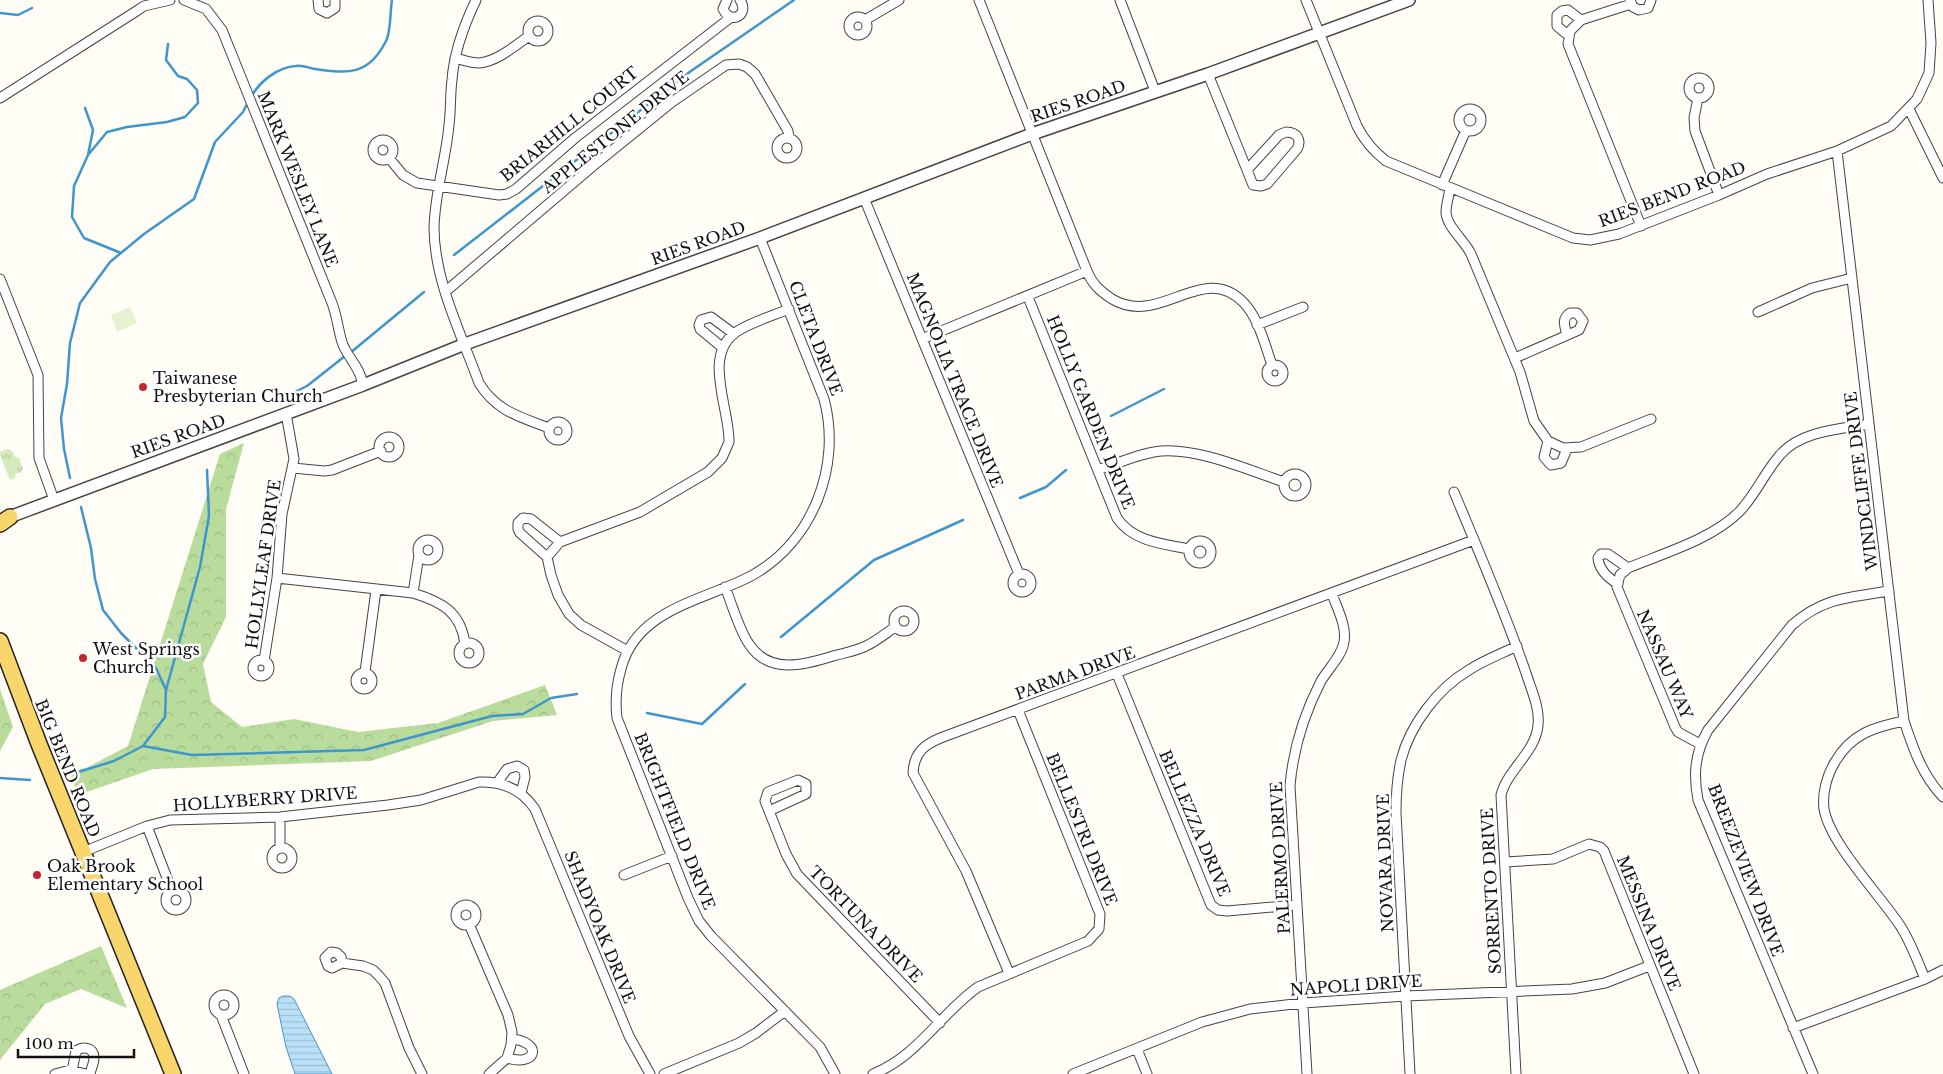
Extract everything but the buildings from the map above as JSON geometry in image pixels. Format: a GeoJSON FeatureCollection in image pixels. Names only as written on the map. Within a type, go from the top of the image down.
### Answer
{"type":"FeatureCollection","features":[{"type":"Feature","properties":{"kind":"main road","name":"BIG BEND ROAD"},"geometry":{"type":"LineString","coordinates":[[0,640],[46,762],[172,1074]]}},
{"type":"Feature","properties":{"kind":"street"},"geometry":{"type":"LineString","coordinates":[[0,98],[144,6],[170,0]]}},
{"type":"Feature","properties":{"kind":"street","name":"MARK WESLEY LANE"},"geometry":{"type":"LineString","coordinates":[[185,0],[208,4],[222,30],[332,303],[337,317],[342,344],[362,375],[364,385]]}},
{"type":"Feature","properties":{"kind":"street"},"geometry":{"type":"LineString","coordinates":[[318,0],[319,9],[327,13],[335,8],[335,0]]}},
{"type":"Feature","properties":{"kind":"street"},"geometry":{"type":"LineString","coordinates":[[476,0],[455,58],[449,127],[437,186],[434,220],[435,246],[445,292],[479,383],[491,399],[503,409],[549,428]]}},
{"type":"Feature","properties":{"kind":"street"},"geometry":{"type":"LineString","coordinates":[[727,0],[723,10],[730,18]]}},
{"type":"Feature","properties":{"kind":"street","name":"BRIARHILL COURT"},"geometry":{"type":"LineString","coordinates":[[389,158],[410,180],[499,195],[516,190],[589,127],[730,18],[741,14],[743,8],[740,0]]}},
{"type":"Feature","properties":{"kind":"street"},"geometry":{"type":"LineString","coordinates":[[865,20],[899,0]]}},
{"type":"Feature","properties":{"kind":"street"},"geometry":{"type":"LineString","coordinates":[[978,0],[1091,280],[1102,292],[1116,301],[1132,307],[1156,304],[1200,289],[1220,289],[1230,293],[1244,303],[1257,325],[1272,365]]}},
{"type":"Feature","properties":{"kind":"street"},"geometry":{"type":"LineString","coordinates":[[1120,0],[1154,91]]}},
{"type":"Feature","properties":{"kind":"street","name":"RIES BEND ROAD"},"geometry":{"type":"LineString","coordinates":[[1306,0],[1357,126],[1372,149],[1386,161],[1573,238],[1590,240],[1609,237],[1641,226],[1767,174],[1837,151],[1891,126],[1909,109],[1921,92],[1929,73],[1931,43],[1928,0]]}},
{"type":"Feature","properties":{"kind":"street","name":"RIES ROAD"},"geometry":{"type":"LineString","coordinates":[[2,520],[364,385],[466,344],[760,238],[1032,134],[1208,74],[1409,0]]}},
{"type":"Feature","properties":{"kind":"street"},"geometry":{"type":"LineString","coordinates":[[1641,226],[1568,44],[1570,31],[1581,20],[1630,2],[1636,9],[1645,10],[1651,0]]}},
{"type":"Feature","properties":{"kind":"street"},"geometry":{"type":"LineString","coordinates":[[1569,36],[1557,26],[1557,15],[1562,10],[1568,10],[1581,20]]}},
{"type":"Feature","properties":{"kind":"street"},"geometry":{"type":"LineString","coordinates":[[455,58],[476,63],[484,62],[500,55],[529,36]]}},
{"type":"Feature","properties":{"kind":"street","name":"APPLESTONE DRIVE"},"geometry":{"type":"LineString","coordinates":[[445,292],[592,166],[672,102],[726,65],[739,64],[747,67],[755,74],[788,131],[789,137]]}},
{"type":"Feature","properties":{"kind":"street"},"geometry":{"type":"LineString","coordinates":[[1208,74],[1246,170],[1253,184],[1261,186],[1267,184],[1297,150],[1299,142],[1297,136],[1290,132],[1279,135],[1246,170]]}},
{"type":"Feature","properties":{"kind":"street"},"geometry":{"type":"LineString","coordinates":[[1698,98],[1694,118],[1695,131],[1719,195]]}},
{"type":"Feature","properties":{"kind":"street"},"geometry":{"type":"LineString","coordinates":[[1909,109],[1943,178]]}},
{"type":"Feature","properties":{"kind":"street"},"geometry":{"type":"LineString","coordinates":[[1466,130],[1446,187],[1446,217],[1467,246],[1515,358],[1534,421],[1548,440],[1567,449],[1590,445],[1651,419]]}},
{"type":"Feature","properties":{"kind":"street","name":"WINDCLIFFE DRIVE"},"geometry":{"type":"LineString","coordinates":[[1837,151],[1904,721],[1920,763],[1930,781],[1943,797]]}},
{"type":"Feature","properties":{"kind":"street","name":"MAGNOLIA TRACE DRIVE"},"geometry":{"type":"LineString","coordinates":[[864,198],[1019,574]]}},
{"type":"Feature","properties":{"kind":"street","name":"CLETA DRIVE"},"geometry":{"type":"LineString","coordinates":[[626,650],[639,634],[665,613],[752,575],[786,548],[802,529],[818,502],[826,476],[830,438],[828,411],[760,238]]}},
{"type":"Feature","properties":{"kind":"street"},"geometry":{"type":"LineString","coordinates":[[922,339],[1087,271]]}},
{"type":"Feature","properties":{"kind":"street"},"geometry":{"type":"LineString","coordinates":[[1758,312],[1812,288],[1852,278]]}},
{"type":"Feature","properties":{"kind":"street"},"geometry":{"type":"LineString","coordinates":[[0,279],[38,375],[39,458],[54,500]]}},
{"type":"Feature","properties":{"kind":"street","name":"HOLLY GARDEN DRIVE"},"geometry":{"type":"LineString","coordinates":[[1028,296],[1117,518],[1128,531],[1143,539],[1189,549]]}},
{"type":"Feature","properties":{"kind":"street"},"geometry":{"type":"LineString","coordinates":[[1257,325],[1304,307]]}},
{"type":"Feature","properties":{"kind":"street"},"geometry":{"type":"LineString","coordinates":[[547,557],[560,542],[651,507],[708,472],[718,463],[729,442],[719,369],[720,352],[734,334],[789,309]]}},
{"type":"Feature","properties":{"kind":"street"},"geometry":{"type":"LineString","coordinates":[[723,348],[702,332],[699,325],[701,320],[711,317],[734,334]]}},
{"type":"Feature","properties":{"kind":"street"},"geometry":{"type":"LineString","coordinates":[[1515,358],[1567,335]]}},
{"type":"Feature","properties":{"kind":"street","name":"HOLLYLEAF DRIVE"},"geometry":{"type":"LineString","coordinates":[[264,661],[277,578],[282,514],[293,468],[293,451],[286,413]]}},
{"type":"Feature","properties":{"kind":"street"},"geometry":{"type":"LineString","coordinates":[[1619,580],[1628,568],[1706,535],[1724,524],[1740,511],[1779,456],[1794,444],[1820,433],[1869,424]]}},
{"type":"Feature","properties":{"kind":"street"},"geometry":{"type":"LineString","coordinates":[[1548,440],[1544,457],[1551,465],[1555,466],[1561,463],[1567,449]]}},
{"type":"Feature","properties":{"kind":"street"},"geometry":{"type":"LineString","coordinates":[[293,468],[332,470],[381,451]]}},
{"type":"Feature","properties":{"kind":"street"},"geometry":{"type":"LineString","coordinates":[[1098,470],[1142,455],[1176,451],[1200,455],[1284,482]]}},
{"type":"Feature","properties":{"kind":"street","name":"SORRENTO DRIVE"},"geometry":{"type":"LineString","coordinates":[[1454,492],[1517,646],[1536,706],[1538,726],[1528,751],[1503,787],[1501,803],[1506,862],[1516,1074]]}},
{"type":"Feature","properties":{"kind":"street"},"geometry":{"type":"LineString","coordinates":[[560,542],[531,519],[520,520],[518,526],[520,533],[547,557],[548,566],[558,594],[569,614],[581,624],[626,650]]}},
{"type":"Feature","properties":{"kind":"street","name":"PARMA DRIVE"},"geometry":{"type":"LineString","coordinates":[[1009,973],[966,871],[913,773],[916,757],[920,750],[929,743],[1474,540]]}},
{"type":"Feature","properties":{"kind":"street","name":"NASSAU WAY"},"geometry":{"type":"LineString","coordinates":[[1628,568],[1608,554],[1601,554],[1598,558],[1598,565],[1610,579],[1619,580],[1617,587],[1675,727],[1684,736],[1700,744]]}},
{"type":"Feature","properties":{"kind":"street"},"geometry":{"type":"LineString","coordinates":[[413,593],[420,555]]}},
{"type":"Feature","properties":{"kind":"street"},"geometry":{"type":"LineString","coordinates":[[277,578],[413,593],[428,598],[449,611],[463,629],[464,644]]}},
{"type":"Feature","properties":{"kind":"street"},"geometry":{"type":"LineString","coordinates":[[724,587],[748,644],[758,654],[780,665],[796,666],[808,664],[860,648],[895,627]]}},
{"type":"Feature","properties":{"kind":"street"},"geometry":{"type":"LineString","coordinates":[[365,672],[376,590]]}},
{"type":"Feature","properties":{"kind":"street","name":"BREEZEVIEW DRIVE"},"geometry":{"type":"LineString","coordinates":[[1813,1074],[1698,800],[1695,764],[1700,744],[1708,730],[1799,619],[1822,604],[1889,591]]}},
{"type":"Feature","properties":{"kind":"street","name":"PALERMO DRIVE"},"geometry":{"type":"LineString","coordinates":[[1307,1074],[1290,786],[1291,768],[1300,734],[1315,693],[1344,643],[1343,626],[1332,594]]}},
{"type":"Feature","properties":{"kind":"street","name":"NOVARA DRIVE"},"geometry":{"type":"LineString","coordinates":[[1410,1074],[1396,813],[1396,786],[1406,746],[1427,709],[1457,678],[1482,662],[1517,646]]}},
{"type":"Feature","properties":{"kind":"street","name":"BRIGHTFIELD DRIVE"},"geometry":{"type":"LineString","coordinates":[[626,650],[616,690],[617,718],[688,898],[699,921],[710,936],[820,1047],[835,1074]]}},
{"type":"Feature","properties":{"kind":"street","name":"BELLEZZA DRIVE"},"geometry":{"type":"LineString","coordinates":[[1118,674],[1211,905],[1218,910],[1227,911],[1296,905]]}},
{"type":"Feature","properties":{"kind":"street","name":"BELLESTRI DRIVE"},"geometry":{"type":"LineString","coordinates":[[873,1074],[899,1060],[971,992],[1009,973],[1088,941],[1096,933],[1101,922],[1100,914],[1018,710]]}},
{"type":"Feature","properties":{"kind":"street"},"geometry":{"type":"LineString","coordinates":[[1904,721],[1875,727],[1863,732],[1843,750],[1831,767],[1827,777],[1824,809],[1840,845],[1901,928],[1925,979]]}},
{"type":"Feature","properties":{"kind":"street"},"geometry":{"type":"LineString","coordinates":[[497,783],[508,769],[517,766],[524,770],[526,774],[521,793]]}},
{"type":"Feature","properties":{"kind":"street"},"geometry":{"type":"LineString","coordinates":[[798,780],[806,784],[806,794],[769,811],[765,800],[768,792],[798,780]]}},
{"type":"Feature","properties":{"kind":"street","name":"HOLLYBERRY DRIVE"},"geometry":{"type":"LineString","coordinates":[[83,852],[147,826],[170,820],[280,817],[388,805],[421,800],[479,782],[497,783],[511,788]]}},
{"type":"Feature","properties":{"kind":"street","name":"SHADYOAK DRIVE"},"geometry":{"type":"LineString","coordinates":[[511,788],[521,793],[535,809],[629,1036],[650,1074]]}},
{"type":"Feature","properties":{"kind":"street","name":"TORTUNA DRIVE"},"geometry":{"type":"LineString","coordinates":[[769,811],[788,860],[805,884],[940,1023]]}},
{"type":"Feature","properties":{"kind":"street"},"geometry":{"type":"LineString","coordinates":[[280,817],[280,848]]}},
{"type":"Feature","properties":{"kind":"street"},"geometry":{"type":"LineString","coordinates":[[147,826],[172,891]]}},
{"type":"Feature","properties":{"kind":"street","name":"MESSINA DRIVE"},"geometry":{"type":"LineString","coordinates":[[1506,862],[1553,859],[1589,844],[1600,847],[1604,851],[1694,1074]]}},
{"type":"Feature","properties":{"kind":"street"},"geometry":{"type":"LineString","coordinates":[[624,875],[672,856]]}},
{"type":"Feature","properties":{"kind":"street"},"geometry":{"type":"LineString","coordinates":[[469,924],[508,1015],[512,1039],[507,1058],[489,1074]]}},
{"type":"Feature","properties":{"kind":"street"},"geometry":{"type":"LineString","coordinates":[[342,963],[363,966],[373,970],[385,983],[409,1048],[422,1074]]}},
{"type":"Feature","properties":{"kind":"street","name":"NAPOLI DRIVE"},"geometry":{"type":"LineString","coordinates":[[1073,1074],[1219,1016],[1261,1007],[1406,996],[1572,989],[1594,986],[1649,966]]}},
{"type":"Feature","properties":{"kind":"street"},"geometry":{"type":"LineString","coordinates":[[1793,1028],[1925,979],[1943,970]]}},
{"type":"Feature","properties":{"kind":"street"},"geometry":{"type":"LineString","coordinates":[[664,1074],[739,1043],[785,1011]]}},
{"type":"Feature","properties":{"kind":"street"},"geometry":{"type":"LineString","coordinates":[[221,1015],[244,1074]]}},
{"type":"Feature","properties":{"kind":"street"},"geometry":{"type":"LineString","coordinates":[[507,1058],[521,1061],[527,1060],[532,1054],[533,1049],[530,1044],[523,1040],[512,1039]]}},
{"type":"Feature","properties":{"kind":"street"},"geometry":{"type":"LineString","coordinates":[[72,1071],[76,1051],[80,1048],[87,1048],[92,1051],[94,1057],[90,1074]]}},
{"type":"Feature","properties":{"kind":"street"},"geometry":{"type":"LineString","coordinates":[[1137,1049],[1147,1074]]}},
{"type":"Feature","properties":{"kind":"street"},"geometry":{"type":"LineString","coordinates":[[55,1074],[72,1071],[86,1074]]}},
{"type":"Feature","properties":{"kind":"green space"},"geometry":{"type":"Polygon","coordinates":[[[130,307],[137,323],[117,332],[111,315],[130,307]]]}},
{"type":"Feature","properties":{"kind":"green space"},"geometry":{"type":"Polygon","coordinates":[[[244,443],[226,509],[226,617],[203,664],[211,702],[242,727],[294,719],[358,732],[438,723],[545,685],[557,715],[493,721],[371,761],[153,769],[78,795],[70,772],[86,768],[128,746],[220,454],[244,443]]]}},
{"type":"Feature","properties":{"kind":"green space"},"geometry":{"type":"Polygon","coordinates":[[[8,449],[13,452],[14,456],[19,458],[23,469],[20,473],[16,473],[15,478],[10,480],[0,455],[0,452],[8,449]]]}},
{"type":"Feature","properties":{"kind":"green space"},"geometry":{"type":"Polygon","coordinates":[[[0,689],[13,727],[0,751],[0,689]]]}},
{"type":"Feature","properties":{"kind":"green space"},"geometry":{"type":"Polygon","coordinates":[[[101,946],[127,1008],[81,989],[45,1004],[0,1060],[0,990],[101,946]]]}},
{"type":"Feature","properties":{"kind":"water"},"geometry":{"type":"Polygon","coordinates":[[[290,996],[294,999],[332,1074],[295,1074],[286,1047],[277,1004],[279,998],[290,996]]]}},
{"type":"Feature","properties":{"kind":"waterway"},"geometry":{"type":"LineString","coordinates":[[251,97],[264,80],[276,72],[289,67],[301,66],[338,72],[357,70],[365,66],[373,60],[388,37],[392,0]]}},
{"type":"Feature","properties":{"kind":"waterway"},"geometry":{"type":"LineString","coordinates":[[454,255],[691,71],[794,0]]}},
{"type":"Feature","properties":{"kind":"waterway"},"geometry":{"type":"LineString","coordinates":[[0,13],[18,15],[32,8]]}},
{"type":"Feature","properties":{"kind":"waterway"},"geometry":{"type":"LineString","coordinates":[[88,155],[107,132],[127,127],[167,122],[185,117],[198,103],[197,90],[187,79],[178,76],[166,60],[168,44]]}},
{"type":"Feature","properties":{"kind":"waterway"},"geometry":{"type":"LineString","coordinates":[[70,478],[64,449],[61,418],[67,384],[70,343],[80,303],[110,262],[144,234],[194,199],[215,142],[243,112],[248,102]]}},
{"type":"Feature","properties":{"kind":"waterway"},"geometry":{"type":"LineString","coordinates":[[85,108],[93,130],[88,155],[74,186],[72,217],[84,238],[121,253]]}},
{"type":"Feature","properties":{"kind":"waterway"},"geometry":{"type":"LineString","coordinates":[[350,353],[424,292]]}},
{"type":"Feature","properties":{"kind":"waterway"},"geometry":{"type":"LineString","coordinates":[[277,401],[307,386],[345,356]]}},
{"type":"Feature","properties":{"kind":"waterway"},"geometry":{"type":"LineString","coordinates":[[1111,416],[1164,389]]}},
{"type":"Feature","properties":{"kind":"waterway"},"geometry":{"type":"LineString","coordinates":[[166,690],[200,567],[209,516],[207,470]]}},
{"type":"Feature","properties":{"kind":"waterway"},"geometry":{"type":"LineString","coordinates":[[1020,498],[1046,487],[1066,470]]}},
{"type":"Feature","properties":{"kind":"waterway"},"geometry":{"type":"LineString","coordinates":[[75,773],[114,761],[143,746],[165,717],[166,690],[156,668],[121,633],[103,610],[81,507]]}},
{"type":"Feature","properties":{"kind":"waterway"},"geometry":{"type":"LineString","coordinates":[[781,637],[874,560],[963,520]]}},
{"type":"Feature","properties":{"kind":"waterway"},"geometry":{"type":"LineString","coordinates":[[647,713],[702,724],[745,684]]}},
{"type":"Feature","properties":{"kind":"waterway"},"geometry":{"type":"LineString","coordinates":[[143,746],[192,755],[364,750],[492,716],[523,714],[551,698],[577,694]]}},
{"type":"Feature","properties":{"kind":"waterway"},"geometry":{"type":"LineString","coordinates":[[0,778],[30,780]]}},
{"type":"Feature","properties":{"kind":"place","name":"Taiwanese Presbyterian Church"},"geometry":{"type":"Point","coordinates":[143,387]}},
{"type":"Feature","properties":{"kind":"place","name":"West Springs Church"},"geometry":{"type":"Point","coordinates":[83,658]}},
{"type":"Feature","properties":{"kind":"place","name":"Oak Brook Elementary School"},"geometry":{"type":"Point","coordinates":[37,875]}}]}
